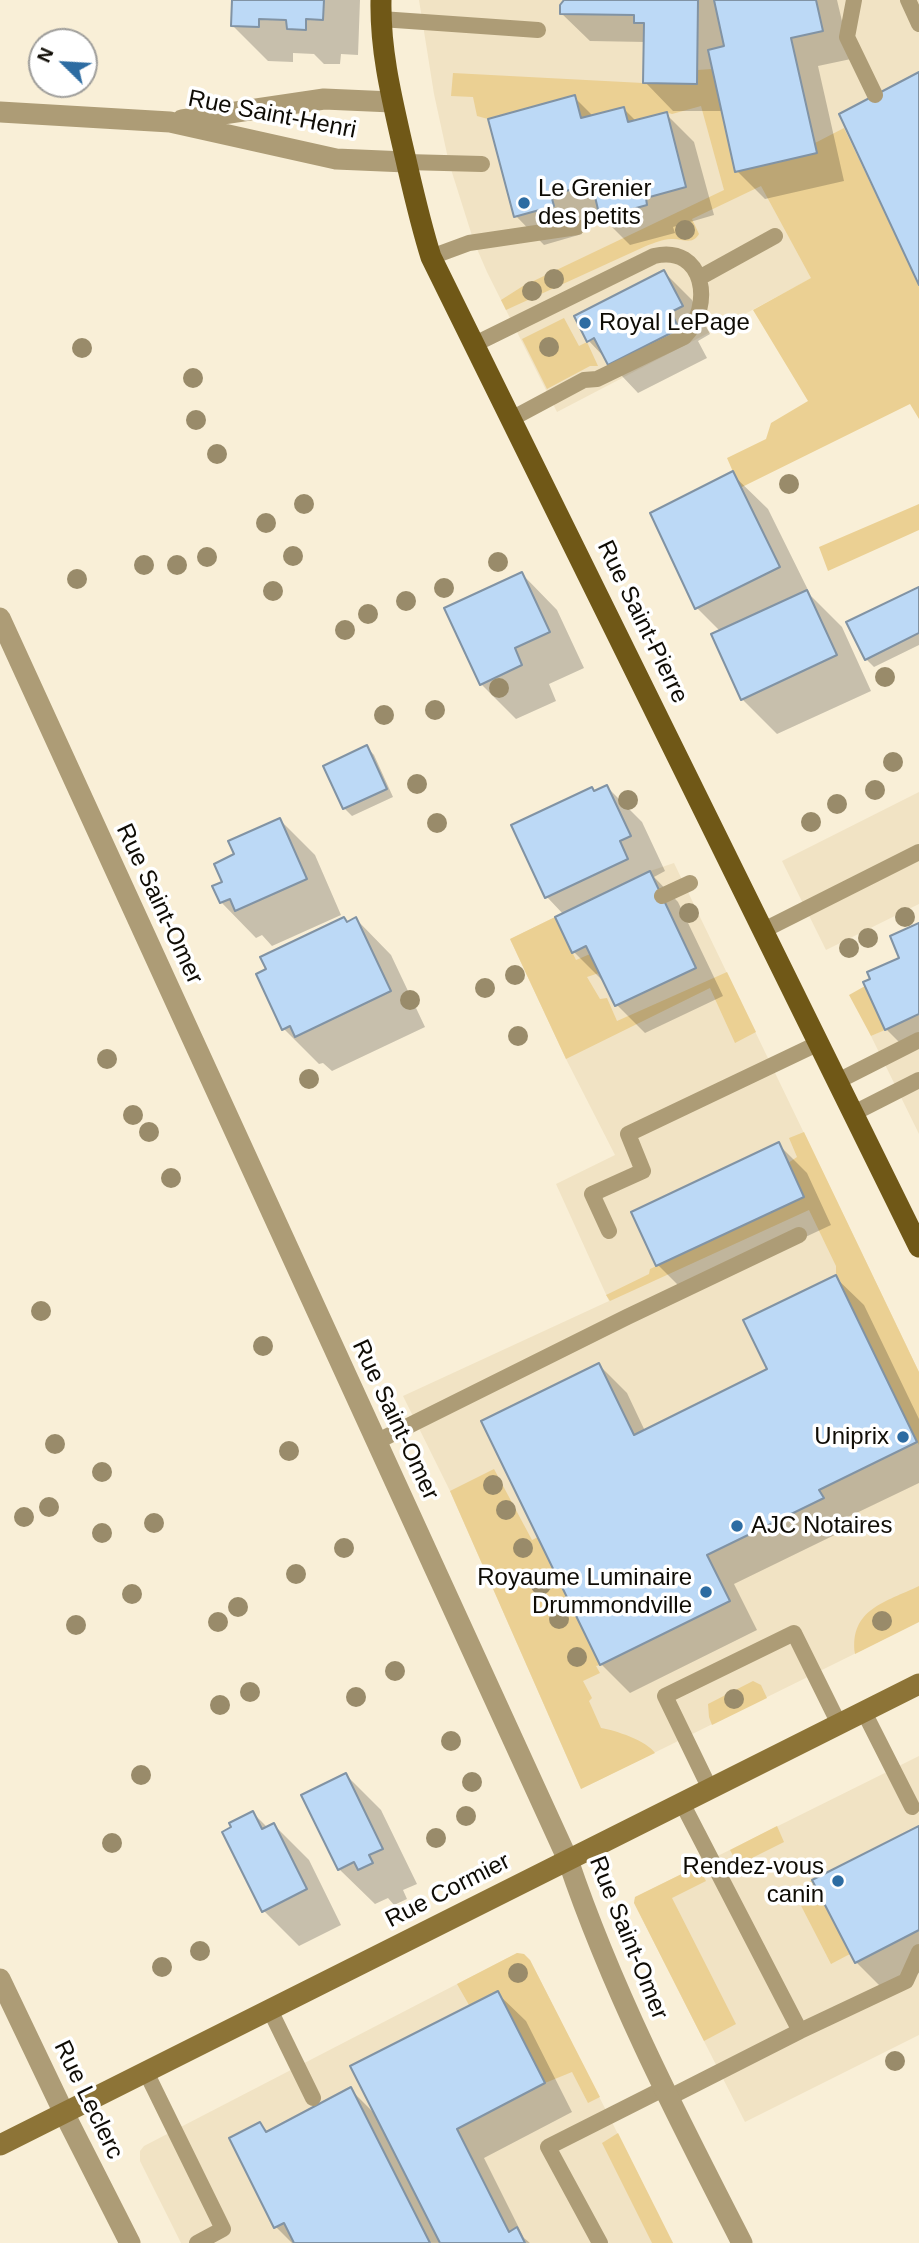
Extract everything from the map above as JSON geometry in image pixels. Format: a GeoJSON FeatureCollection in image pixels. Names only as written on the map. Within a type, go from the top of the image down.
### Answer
{"type":"FeatureCollection","features":[{"type":"Feature","properties":{"kind":"main road","name":"Rue Saint-Pierre"},"geometry":{"type":"LineString","coordinates":[[381,9],[386,74],[414,199],[431,257],[513,418],[819,1043],[914,1225],[919,1247]]}},
{"type":"Feature","properties":{"kind":"street","name":"Rue Saint-Henri"},"geometry":{"type":"LineString","coordinates":[[170,122],[324,99],[392,102]]}},
{"type":"Feature","properties":{"kind":"street","name":"Rue Saint-Henri"},"geometry":{"type":"LineString","coordinates":[[0,112],[170,122],[336,159],[406,162]]}},
{"type":"Feature","properties":{"kind":"street","name":"Rue Saint-Omer"},"geometry":{"type":"LineString","coordinates":[[0,618],[568,1860],[585,1910],[666,2093],[742,2243]]}},
{"type":"Feature","properties":{"kind":"street","name":"Rue Cormier"},"geometry":{"type":"LineString","coordinates":[[0,2145],[919,1684]]}},
{"type":"Feature","properties":{"kind":"street","name":"Rue Leclerc"},"geometry":{"type":"LineString","coordinates":[[0,1979],[130,2243]]}},
{"type":"Feature","properties":{"kind":"lane"},"geometry":{"type":"LineString","coordinates":[[854,0],[847,37],[874,95]]}},
{"type":"Feature","properties":{"kind":"lane"},"geometry":{"type":"LineString","coordinates":[[908,0],[919,24]]}},
{"type":"Feature","properties":{"kind":"lane"},"geometry":{"type":"LineString","coordinates":[[381,9],[538,30]]}},
{"type":"Feature","properties":{"kind":"lane"},"geometry":{"type":"LineString","coordinates":[[406,162],[482,164]]}},
{"type":"Feature","properties":{"kind":"lane"},"geometry":{"type":"LineString","coordinates":[[431,257],[469,243],[577,227]]}},
{"type":"Feature","properties":{"kind":"lane"},"geometry":{"type":"LineString","coordinates":[[699,278],[775,236]]}},
{"type":"Feature","properties":{"kind":"lane"},"geometry":{"type":"LineString","coordinates":[[475,344],[654,256],[666,253],[679,257],[690,265],[699,278],[702,294],[698,316],[684,337],[597,380],[584,380],[513,418]]}},
{"type":"Feature","properties":{"kind":"lane"},"geometry":{"type":"LineString","coordinates":[[764,930],[919,852]]}},
{"type":"Feature","properties":{"kind":"lane"},"geometry":{"type":"LineString","coordinates":[[662,896],[690,883]]}},
{"type":"Feature","properties":{"kind":"lane"},"geometry":{"type":"LineString","coordinates":[[838,1080],[919,1040]]}},
{"type":"Feature","properties":{"kind":"lane"},"geometry":{"type":"LineString","coordinates":[[609,1231],[592,1194],[643,1171],[628,1134],[819,1043]]}},
{"type":"Feature","properties":{"kind":"lane"},"geometry":{"type":"LineString","coordinates":[[855,1113],[919,1080]]}},
{"type":"Feature","properties":{"kind":"lane"},"geometry":{"type":"LineString","coordinates":[[376,1442],[799,1235]]}},
{"type":"Feature","properties":{"kind":"lane"},"geometry":{"type":"LineString","coordinates":[[710,1789],[665,1696],[794,1633],[839,1724]]}},
{"type":"Feature","properties":{"kind":"lane"},"geometry":{"type":"LineString","coordinates":[[864,1712],[912,1807]]}},
{"type":"Feature","properties":{"kind":"lane"},"geometry":{"type":"LineString","coordinates":[[682,1803],[800,2031]]}},
{"type":"Feature","properties":{"kind":"lane"},"geometry":{"type":"LineString","coordinates":[[600,2243],[548,2147],[906,1981],[919,1952]]}},
{"type":"Feature","properties":{"kind":"lane"},"geometry":{"type":"LineString","coordinates":[[270,2010],[313,2098]]}},
{"type":"Feature","properties":{"kind":"lane"},"geometry":{"type":"LineString","coordinates":[[146,2072],[227,2236],[198,2243]]}},
{"type":"Feature","properties":{"kind":"shaded area"},"geometry":{"type":"Polygon","coordinates":[[[419,0],[919,0],[919,285],[894,234],[557,412],[474,242],[449,163],[434,94],[419,0]]]}},
{"type":"Feature","properties":{"kind":"shaded area"},"geometry":{"type":"Polygon","coordinates":[[[712,69],[736,171],[816,153],[815,143],[844,128],[919,285],[919,419],[910,404],[740,488],[727,458],[766,439],[771,423],[808,401],[753,310],[811,278],[761,186],[692,219],[699,234],[693,240],[668,239],[652,244],[506,310],[501,300],[523,286],[724,190],[701,106],[628,122],[624,107],[581,118],[574,95],[488,119],[477,116],[473,97],[451,96],[453,73],[696,84],[697,70],[712,69]]]}},
{"type":"Feature","properties":{"kind":"shaded area"},"geometry":{"type":"Polygon","coordinates":[[[564,318],[579,346],[587,342],[598,366],[590,366],[547,389],[522,339],[564,318]]]}},
{"type":"Feature","properties":{"kind":"shaded area"},"geometry":{"type":"Polygon","coordinates":[[[919,504],[919,530],[828,571],[819,547],[919,504]]]}},
{"type":"Feature","properties":{"kind":"shaded area"},"geometry":{"type":"Polygon","coordinates":[[[919,792],[919,904],[826,950],[782,861],[919,792]]]}},
{"type":"Feature","properties":{"kind":"shaded area"},"geometry":{"type":"Polygon","coordinates":[[[674,863],[919,1372],[919,1622],[581,1789],[450,1491],[403,1396],[609,1301],[556,1184],[615,1155],[510,939],[650,871],[674,863]]]}},
{"type":"Feature","properties":{"kind":"shaded area"},"geometry":{"type":"Polygon","coordinates":[[[555,917],[576,960],[590,954],[599,973],[587,977],[600,999],[607,998],[617,1021],[727,972],[756,1032],[735,1043],[710,988],[566,1059],[510,939],[555,917]]]}},
{"type":"Feature","properties":{"kind":"shaded area"},"geometry":{"type":"Polygon","coordinates":[[[865,986],[885,1030],[871,1036],[849,995],[865,986]]]}},
{"type":"Feature","properties":{"kind":"shaded area"},"geometry":{"type":"Polygon","coordinates":[[[919,1014],[919,1134],[871,1036],[919,1014]]]}},
{"type":"Feature","properties":{"kind":"shaded area"},"geometry":{"type":"Polygon","coordinates":[[[804,1132],[919,1372],[919,1445],[836,1275],[836,1266],[809,1210],[610,1301],[606,1295],[649,1274],[650,1269],[804,1197],[788,1163],[797,1157],[789,1138],[804,1132]]]}},
{"type":"Feature","properties":{"kind":"shaded area"},"geometry":{"type":"Polygon","coordinates":[[[494,1469],[532,1540],[538,1537],[600,1665],[596,1666],[600,1673],[583,1681],[592,1698],[589,1701],[601,1728],[638,1740],[655,1753],[581,1789],[450,1491],[494,1469]]]}},
{"type":"Feature","properties":{"kind":"shaded area"},"geometry":{"type":"Polygon","coordinates":[[[919,1586],[919,1622],[855,1654],[855,1639],[864,1617],[872,1609],[919,1586]]]}},
{"type":"Feature","properties":{"kind":"shaded area"},"geometry":{"type":"Polygon","coordinates":[[[753,1681],[761,1685],[767,1698],[712,1725],[708,1704],[753,1681]]]}},
{"type":"Feature","properties":{"kind":"shaded area"},"geometry":{"type":"Polygon","coordinates":[[[919,1756],[919,2035],[745,2122],[634,1903],[635,1897],[919,1756]]]}},
{"type":"Feature","properties":{"kind":"shaded area"},"geometry":{"type":"Polygon","coordinates":[[[777,1826],[784,1842],[738,1865],[730,1850],[777,1826]]]}},
{"type":"Feature","properties":{"kind":"shaded area"},"geometry":{"type":"Polygon","coordinates":[[[698,1866],[706,1881],[672,1898],[736,2024],[704,2041],[634,1903],[635,1897],[698,1866]]]}},
{"type":"Feature","properties":{"kind":"shaded area"},"geometry":{"type":"Polygon","coordinates":[[[812,1880],[850,1954],[831,1964],[794,1892],[812,1880]]]}},
{"type":"Feature","properties":{"kind":"shaded area"},"geometry":{"type":"Polygon","coordinates":[[[517,1953],[524,1954],[530,1960],[673,2243],[181,2243],[140,2161],[140,2151],[144,2146],[517,1953]]]}},
{"type":"Feature","properties":{"kind":"shaded area"},"geometry":{"type":"Polygon","coordinates":[[[517,1953],[524,1954],[530,1960],[600,2097],[588,2103],[572,2072],[545,2083],[498,1991],[469,2005],[457,1984],[517,1953]]]}},
{"type":"Feature","properties":{"kind":"shaded area"},"geometry":{"type":"Polygon","coordinates":[[[618,2133],[673,2243],[652,2243],[602,2143],[618,2133]]]}},
{"type":"Feature","properties":{"kind":"building"},"geometry":{"type":"Polygon","coordinates":[[[232,0],[324,0],[323,20],[306,19],[306,30],[287,29],[286,20],[259,19],[259,27],[231,26],[232,0]]]}},
{"type":"Feature","properties":{"kind":"building"},"geometry":{"type":"Polygon","coordinates":[[[564,0],[698,0],[697,84],[643,83],[644,23],[634,23],[634,15],[560,14],[560,5],[564,0]]]}},
{"type":"Feature","properties":{"kind":"building"},"geometry":{"type":"Polygon","coordinates":[[[714,0],[816,0],[823,31],[791,38],[817,153],[735,172],[708,50],[724,46],[714,0]]]}},
{"type":"Feature","properties":{"kind":"building"},"geometry":{"type":"Polygon","coordinates":[[[919,72],[919,285],[839,114],[919,72]]]}},
{"type":"Feature","properties":{"kind":"building"},"geometry":{"type":"Polygon","coordinates":[[[575,95],[581,118],[624,107],[628,122],[667,112],[686,187],[646,198],[647,205],[600,218],[592,184],[551,195],[554,206],[514,217],[488,119],[575,95]]]}},
{"type":"Feature","properties":{"kind":"building"},"geometry":{"type":"Polygon","coordinates":[[[664,270],[683,306],[671,312],[679,329],[608,365],[594,338],[587,342],[574,316],[664,270]]]}},
{"type":"Feature","properties":{"kind":"building"},"geometry":{"type":"Polygon","coordinates":[[[733,471],[780,567],[695,609],[650,513],[733,471]]]}},
{"type":"Feature","properties":{"kind":"building"},"geometry":{"type":"Polygon","coordinates":[[[522,572],[550,632],[515,648],[522,665],[480,685],[444,608],[522,572]]]}},
{"type":"Feature","properties":{"kind":"building"},"geometry":{"type":"Polygon","coordinates":[[[919,587],[919,633],[865,660],[846,622],[919,587]]]}},
{"type":"Feature","properties":{"kind":"building"},"geometry":{"type":"Polygon","coordinates":[[[807,590],[837,655],[741,700],[711,634],[807,590]]]}},
{"type":"Feature","properties":{"kind":"building"},"geometry":{"type":"Polygon","coordinates":[[[367,745],[387,789],[343,809],[323,766],[367,745]]]}},
{"type":"Feature","properties":{"kind":"building"},"geometry":{"type":"Polygon","coordinates":[[[607,785],[631,836],[620,841],[628,859],[545,898],[511,825],[592,787],[594,791],[607,785]]]}},
{"type":"Feature","properties":{"kind":"building"},"geometry":{"type":"Polygon","coordinates":[[[280,818],[307,879],[235,911],[230,899],[220,903],[212,886],[222,882],[214,864],[234,854],[228,841],[280,818]]]}},
{"type":"Feature","properties":{"kind":"building"},"geometry":{"type":"Polygon","coordinates":[[[650,871],[696,968],[615,1006],[586,946],[572,953],[555,917],[650,871]]]}},
{"type":"Feature","properties":{"kind":"building"},"geometry":{"type":"Polygon","coordinates":[[[344,917],[347,922],[356,917],[391,991],[295,1037],[290,1026],[282,1030],[256,974],[266,969],[260,957],[344,917]]]}},
{"type":"Feature","properties":{"kind":"building"},"geometry":{"type":"Polygon","coordinates":[[[919,923],[919,1014],[885,1030],[863,982],[870,979],[867,972],[899,958],[890,936],[919,923]]]}},
{"type":"Feature","properties":{"kind":"building"},"geometry":{"type":"Polygon","coordinates":[[[779,1142],[804,1197],[656,1266],[631,1212],[779,1142]]]}},
{"type":"Feature","properties":{"kind":"building"},"geometry":{"type":"Polygon","coordinates":[[[836,1275],[917,1442],[819,1490],[824,1498],[707,1555],[730,1601],[600,1665],[481,1421],[599,1363],[634,1435],[767,1369],[743,1320],[836,1275]]]}},
{"type":"Feature","properties":{"kind":"building"},"geometry":{"type":"Polygon","coordinates":[[[346,1773],[383,1849],[369,1855],[373,1863],[358,1870],[354,1862],[338,1870],[301,1795],[346,1773]]]}},
{"type":"Feature","properties":{"kind":"building"},"geometry":{"type":"Polygon","coordinates":[[[253,1811],[262,1829],[274,1823],[307,1889],[262,1912],[222,1832],[231,1827],[229,1823],[253,1811]]]}},
{"type":"Feature","properties":{"kind":"building"},"geometry":{"type":"Polygon","coordinates":[[[919,1826],[919,1930],[855,1963],[812,1880],[919,1826]]]}},
{"type":"Feature","properties":{"kind":"building"},"geometry":{"type":"Polygon","coordinates":[[[498,1991],[545,2083],[457,2129],[509,2232],[517,2227],[525,2243],[440,2243],[350,2066],[498,1991]]]}},
{"type":"Feature","properties":{"kind":"building"},"geometry":{"type":"Polygon","coordinates":[[[351,2087],[430,2243],[294,2243],[284,2223],[274,2228],[229,2138],[260,2122],[266,2132],[351,2087]]]}},
{"type":"Feature","properties":{"kind":"place","name":"Le Grenier des petits"},"geometry":{"type":"Point","coordinates":[524,203]}},
{"type":"Feature","properties":{"kind":"place","name":"Royal LePage"},"geometry":{"type":"Point","coordinates":[585,323]}},
{"type":"Feature","properties":{"kind":"place","name":"Uniprix"},"geometry":{"type":"Point","coordinates":[903,1437]}},
{"type":"Feature","properties":{"kind":"place","name":"AJC Notaires"},"geometry":{"type":"Point","coordinates":[737,1526]}},
{"type":"Feature","properties":{"kind":"place","name":"Royaume Luminaire Drummondville"},"geometry":{"type":"Point","coordinates":[706,1592]}},
{"type":"Feature","properties":{"kind":"place","name":"Rendez-vous canin"},"geometry":{"type":"Point","coordinates":[838,1881]}}]}
